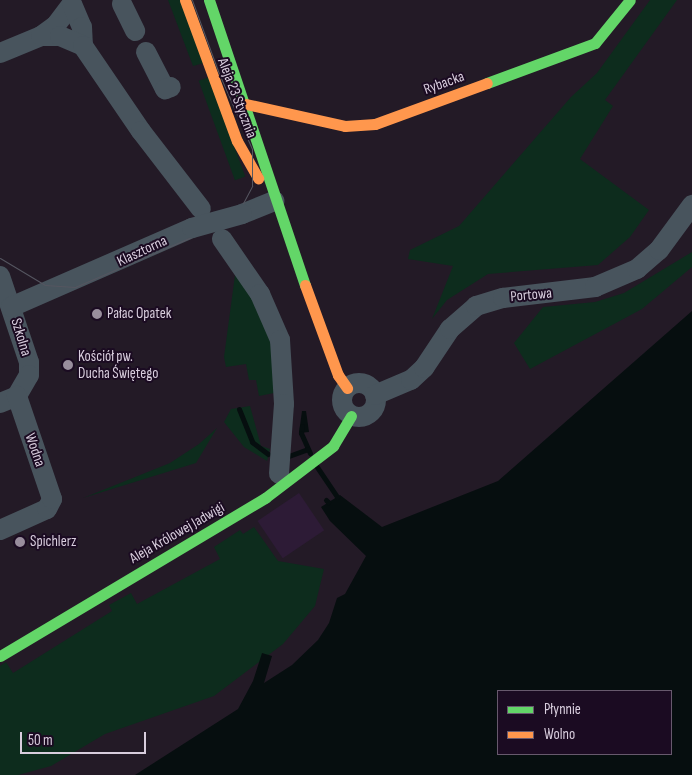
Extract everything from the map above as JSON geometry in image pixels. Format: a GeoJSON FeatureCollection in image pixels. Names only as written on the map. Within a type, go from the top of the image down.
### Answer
{"type":"FeatureCollection","features":[{"type":"Feature","properties":{"kind":"street","name":"Aleja 23 Stycznia"},"geometry":{"type":"LineString","coordinates":[[185,0],[237,141],[274,201]]}},
{"type":"Feature","properties":{"kind":"street","name":"Aleja 23 Stycznia"},"geometry":{"type":"LineString","coordinates":[[209,0],[246,104],[274,201],[338,374],[347,388]]}},
{"type":"Feature","properties":{"kind":"street","name":"Rybacka"},"geometry":{"type":"LineString","coordinates":[[246,104],[345,126],[375,124],[596,43],[630,0]]}},
{"type":"Feature","properties":{"kind":"street"},"geometry":{"type":"LineString","coordinates":[[0,53],[41,36],[56,25],[74,2]]}},
{"type":"Feature","properties":{"kind":"street"},"geometry":{"type":"LineString","coordinates":[[74,2],[82,27],[83,46],[141,131],[201,209]]}},
{"type":"Feature","properties":{"kind":"street"},"geometry":{"type":"LineString","coordinates":[[122,4],[164,89],[171,86]]}},
{"type":"Feature","properties":{"kind":"street"},"geometry":{"type":"LineString","coordinates":[[41,36],[60,36],[83,46]]}},
{"type":"Feature","properties":{"kind":"street","name":"Klasztorna"},"geometry":{"type":"LineString","coordinates":[[12,307],[192,228],[242,214],[274,201]]}},
{"type":"Feature","properties":{"kind":"street","name":"Portowa"},"geometry":{"type":"LineString","coordinates":[[375,396],[411,380],[424,368],[450,328],[476,306],[503,298],[595,287],[637,269],[659,250],[692,205]]}},
{"type":"Feature","properties":{"kind":"street"},"geometry":{"type":"LineString","coordinates":[[222,239],[260,294],[280,340],[288,474]]}},
{"type":"Feature","properties":{"kind":"street","name":"Szkolna"},"geometry":{"type":"LineString","coordinates":[[0,276],[29,362],[30,375],[9,400]]}},
{"type":"Feature","properties":{"kind":"street"},"geometry":{"type":"LineString","coordinates":[[361,384],[370,388],[375,396],[372,412],[362,417],[351,416],[342,403],[347,388],[361,384]]}},
{"type":"Feature","properties":{"kind":"street","name":"Wodna"},"geometry":{"type":"LineString","coordinates":[[0,530],[37,515],[50,504],[52,499],[9,400]]}},
{"type":"Feature","properties":{"kind":"street","name":"Aleja Królowej Jadwigi"},"geometry":{"type":"LineString","coordinates":[[0,656],[104,592],[233,520],[288,474],[318,459],[333,446],[351,416]]}},
{"type":"Feature","properties":{"kind":"shaded area"},"geometry":{"type":"Polygon","coordinates":[[[692,311],[692,775],[135,775],[238,709],[253,681],[262,653],[272,656],[264,683],[292,665],[318,640],[329,623],[337,598],[345,594],[366,556],[330,521],[321,507],[340,495],[382,527],[498,481],[692,311]]]}},
{"type":"Feature","properties":{"kind":"shaded area"},"geometry":{"type":"Polygon","coordinates":[[[302,411],[306,411],[309,432],[299,433],[302,411]]]}},
{"type":"Feature","properties":{"kind":"shaded area"},"geometry":{"type":"Polygon","coordinates":[[[299,493],[324,530],[283,558],[258,521],[299,493]]]}},
{"type":"Feature","properties":{"kind":"green space"},"geometry":{"type":"Polygon","coordinates":[[[168,0],[181,0],[204,63],[193,66],[168,0]]]}},
{"type":"Feature","properties":{"kind":"green space"},"geometry":{"type":"Polygon","coordinates":[[[650,0],[677,0],[605,100],[613,106],[580,159],[649,210],[630,237],[598,265],[488,274],[447,300],[432,319],[453,266],[408,259],[410,250],[459,226],[571,97],[597,73],[650,0]]]}},
{"type":"Feature","properties":{"kind":"green space"},"geometry":{"type":"Polygon","coordinates":[[[209,77],[245,177],[235,180],[199,81],[209,77]]]}},
{"type":"Feature","properties":{"kind":"green space"},"geometry":{"type":"Polygon","coordinates":[[[692,252],[692,267],[642,309],[530,369],[514,343],[543,307],[595,302],[624,293],[692,252]]]}},
{"type":"Feature","properties":{"kind":"green space"},"geometry":{"type":"Polygon","coordinates":[[[239,272],[273,334],[274,393],[259,396],[256,380],[249,380],[246,364],[226,367],[224,357],[235,275],[239,272]]]}},
{"type":"Feature","properties":{"kind":"green space"},"geometry":{"type":"Polygon","coordinates":[[[250,406],[261,446],[270,449],[267,461],[244,447],[224,422],[231,409],[250,406]]]}},
{"type":"Feature","properties":{"kind":"green space"},"geometry":{"type":"Polygon","coordinates":[[[217,428],[196,463],[83,498],[170,463],[199,444],[217,428]]]}},
{"type":"Feature","properties":{"kind":"green space"},"geometry":{"type":"Polygon","coordinates":[[[254,527],[278,561],[324,569],[315,606],[283,644],[214,696],[105,734],[51,766],[18,775],[0,775],[0,666],[6,662],[13,673],[112,611],[109,605],[131,593],[137,604],[220,559],[214,547],[240,530],[243,534],[254,527]]]}},
{"type":"Feature","properties":{"kind":"waterway"},"geometry":{"type":"LineString","coordinates":[[239,409],[252,442],[268,454]]}},
{"type":"Feature","properties":{"kind":"waterway"},"geometry":{"type":"LineString","coordinates":[[302,426],[301,433],[310,453]]}},
{"type":"Feature","properties":{"kind":"waterway"},"geometry":{"type":"LineString","coordinates":[[286,457],[308,449]]}},
{"type":"Feature","properties":{"kind":"waterway"},"geometry":{"type":"LineString","coordinates":[[317,467],[337,497]]}},
{"type":"Feature","properties":{"kind":"tram line"},"geometry":{"type":"LineString","coordinates":[[0,258],[45,285],[75,287],[220,225],[241,207],[252,186],[252,149],[218,71],[192,0]]}},
{"type":"Feature","properties":{"kind":"traffic: fast"},"geometry":{"type":"LineString","coordinates":[[209,0],[305,285]]}},
{"type":"Feature","properties":{"kind":"traffic: fast"},"geometry":{"type":"LineString","coordinates":[[487,83],[595,43],[630,0]]}},
{"type":"Feature","properties":{"kind":"traffic: fast"},"geometry":{"type":"LineString","coordinates":[[0,656],[265,498],[333,446],[351,416]]}},
{"type":"Feature","properties":{"kind":"traffic: slow"},"geometry":{"type":"LineString","coordinates":[[185,0],[237,141],[258,178]]}},
{"type":"Feature","properties":{"kind":"traffic: slow"},"geometry":{"type":"LineString","coordinates":[[246,104],[345,126],[375,124],[487,83]]}},
{"type":"Feature","properties":{"kind":"traffic: slow"},"geometry":{"type":"LineString","coordinates":[[305,285],[338,375],[347,388]]}},
{"type":"Feature","properties":{"kind":"place","name":"Pałac Opatek"},"geometry":{"type":"Point","coordinates":[97,314]}},
{"type":"Feature","properties":{"kind":"place","name":"Kościół pw. Ducha Świętego"},"geometry":{"type":"Point","coordinates":[68,365]}},
{"type":"Feature","properties":{"kind":"place","name":"Spichlerz"},"geometry":{"type":"Point","coordinates":[20,542]}}]}
